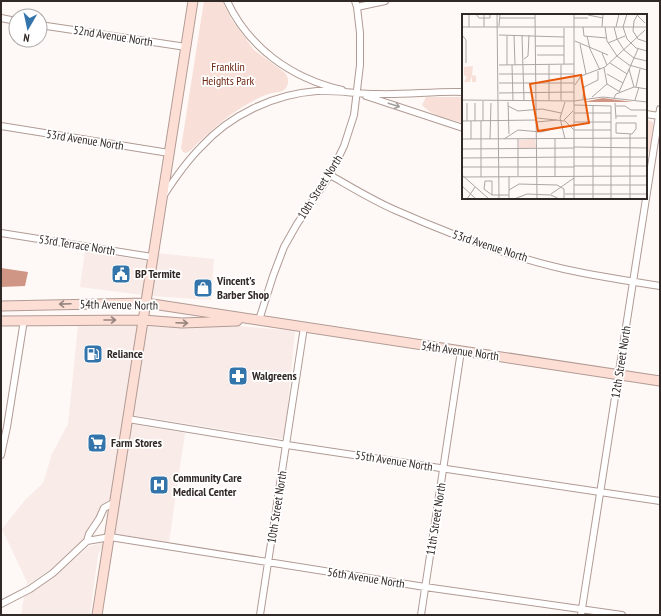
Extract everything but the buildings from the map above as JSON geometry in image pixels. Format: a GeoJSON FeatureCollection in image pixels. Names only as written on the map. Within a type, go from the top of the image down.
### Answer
{"type":"FeatureCollection","features":[{"type":"Feature","properties":{"kind":"main road"},"geometry":{"type":"LineString","coordinates":[[97,615],[193,1]]}},
{"type":"Feature","properties":{"kind":"main road","name":"54th Avenue North"},"geometry":{"type":"LineString","coordinates":[[1,306],[146,303],[660,381]]}},
{"type":"Feature","properties":{"kind":"main road","name":"54th Avenue North"},"geometry":{"type":"LineString","coordinates":[[1,321],[143,320],[182,323],[259,320]]}},
{"type":"Feature","properties":{"kind":"street"},"geometry":{"type":"LineString","coordinates":[[227,1],[250,37],[261,49],[284,67],[308,79],[357,93],[462,128]]}},
{"type":"Feature","properties":{"kind":"street"},"geometry":{"type":"LineString","coordinates":[[356,4],[385,1]]}},
{"type":"Feature","properties":{"kind":"street","name":"10th Street North"},"geometry":{"type":"LineString","coordinates":[[259,320],[273,276],[284,248],[297,224],[330,175],[344,146],[354,115],[360,65],[360,33],[356,4]]}},
{"type":"Feature","properties":{"kind":"street","name":"52nd Avenue North"},"geometry":{"type":"LineString","coordinates":[[48,26],[186,47]]}},
{"type":"Feature","properties":{"kind":"street"},"geometry":{"type":"LineString","coordinates":[[162,198],[178,174],[201,146],[239,116],[265,103],[297,94],[318,91],[385,94],[462,92]]}},
{"type":"Feature","properties":{"kind":"street","name":"12th Street North"},"geometry":{"type":"LineString","coordinates":[[647,177],[649,162],[658,138],[660,109]]}},
{"type":"Feature","properties":{"kind":"street"},"geometry":{"type":"LineString","coordinates":[[647,114],[659,116]]}},
{"type":"Feature","properties":{"kind":"street","name":"53rd Avenue North"},"geometry":{"type":"LineString","coordinates":[[1,126],[169,153]]}},
{"type":"Feature","properties":{"kind":"street","name":"53rd Avenue North"},"geometry":{"type":"LineString","coordinates":[[330,175],[393,209],[447,232],[522,258],[563,269],[660,286]]}},
{"type":"Feature","properties":{"kind":"street","name":"12th Street North"},"geometry":{"type":"LineString","coordinates":[[582,612],[620,374],[644,199]]}},
{"type":"Feature","properties":{"kind":"street","name":"53rd Terrace North"},"geometry":{"type":"LineString","coordinates":[[1,233],[152,257]]}},
{"type":"Feature","properties":{"kind":"street"},"geometry":{"type":"LineString","coordinates":[[1,455],[8,427],[24,320]]}},
{"type":"Feature","properties":{"kind":"street","name":"10th Street North"},"geometry":{"type":"LineString","coordinates":[[260,615],[304,327]]}},
{"type":"Feature","properties":{"kind":"street","name":"11th Street North"},"geometry":{"type":"LineString","coordinates":[[421,615],[462,351]]}},
{"type":"Feature","properties":{"kind":"street","name":"55th Avenue North"},"geometry":{"type":"LineString","coordinates":[[128,419],[287,445],[660,501]]}},
{"type":"Feature","properties":{"kind":"street"},"geometry":{"type":"LineString","coordinates":[[1,604],[30,589],[53,573],[87,542],[89,534],[104,508],[114,502]]}},
{"type":"Feature","properties":{"kind":"street","name":"56th Avenue North"},"geometry":{"type":"LineString","coordinates":[[87,542],[110,538],[582,612],[622,615]]}},
{"type":"Feature","properties":{"kind":"shaded area"},"geometry":{"type":"Polygon","coordinates":[[[85,251],[148,261],[143,295],[80,287],[85,251]]]}},
{"type":"Feature","properties":{"kind":"shaded area"},"geometry":{"type":"Polygon","coordinates":[[[157,253],[214,259],[211,300],[151,296],[157,253]]]}},
{"type":"Feature","properties":{"kind":"shaded area"},"geometry":{"type":"Polygon","coordinates":[[[1,268],[28,272],[25,286],[1,287],[1,268]]]}},
{"type":"Feature","properties":{"kind":"shaded area"},"geometry":{"type":"Polygon","coordinates":[[[78,325],[138,325],[111,499],[101,506],[83,540],[51,569],[26,586],[27,582],[2,529],[25,500],[43,483],[52,454],[68,424],[78,325]]]}},
{"type":"Feature","properties":{"kind":"shaded area"},"geometry":{"type":"Polygon","coordinates":[[[146,325],[182,328],[239,326],[295,331],[287,414],[283,439],[132,415],[146,325]]]}},
{"type":"Feature","properties":{"kind":"shaded area"},"geometry":{"type":"Polygon","coordinates":[[[131,424],[185,433],[169,542],[114,534],[131,424]]]}},
{"type":"Feature","properties":{"kind":"shaded area"},"geometry":{"type":"Polygon","coordinates":[[[105,543],[98,555],[90,615],[21,615],[24,597],[55,576],[88,547],[105,543]]]}},
{"type":"Feature","properties":{"kind":"green space","name":"Franklin Heights Park"},"geometry":{"type":"Polygon","coordinates":[[[204,1],[222,1],[232,20],[254,50],[287,75],[288,84],[283,91],[260,97],[235,112],[186,153],[183,152],[181,148],[204,1]]]}},
{"type":"Feature","properties":{"kind":"green space"},"geometry":{"type":"Polygon","coordinates":[[[426,97],[462,97],[462,123],[441,117],[430,112],[422,105],[426,97]]]}},
{"type":"Feature","properties":{"kind":"green space"},"geometry":{"type":"Polygon","coordinates":[[[647,119],[653,122],[653,135],[647,154],[647,119]]]}},
{"type":"Feature","properties":{"kind":"place","name":"BP Termite"},"geometry":{"type":"Point","coordinates":[121,274]}},
{"type":"Feature","properties":{"kind":"place","name":"Vincent's Barber Shop"},"geometry":{"type":"Point","coordinates":[203,288]}},
{"type":"Feature","properties":{"kind":"place","name":"Reliance"},"geometry":{"type":"Point","coordinates":[93,354]}},
{"type":"Feature","properties":{"kind":"place","name":"Walgreens"},"geometry":{"type":"Point","coordinates":[238,376]}},
{"type":"Feature","properties":{"kind":"place","name":"Farm Stores"},"geometry":{"type":"Point","coordinates":[97,443]}},
{"type":"Feature","properties":{"kind":"place","name":"Community Care Medical Center"},"geometry":{"type":"Point","coordinates":[159,485]}}]}
